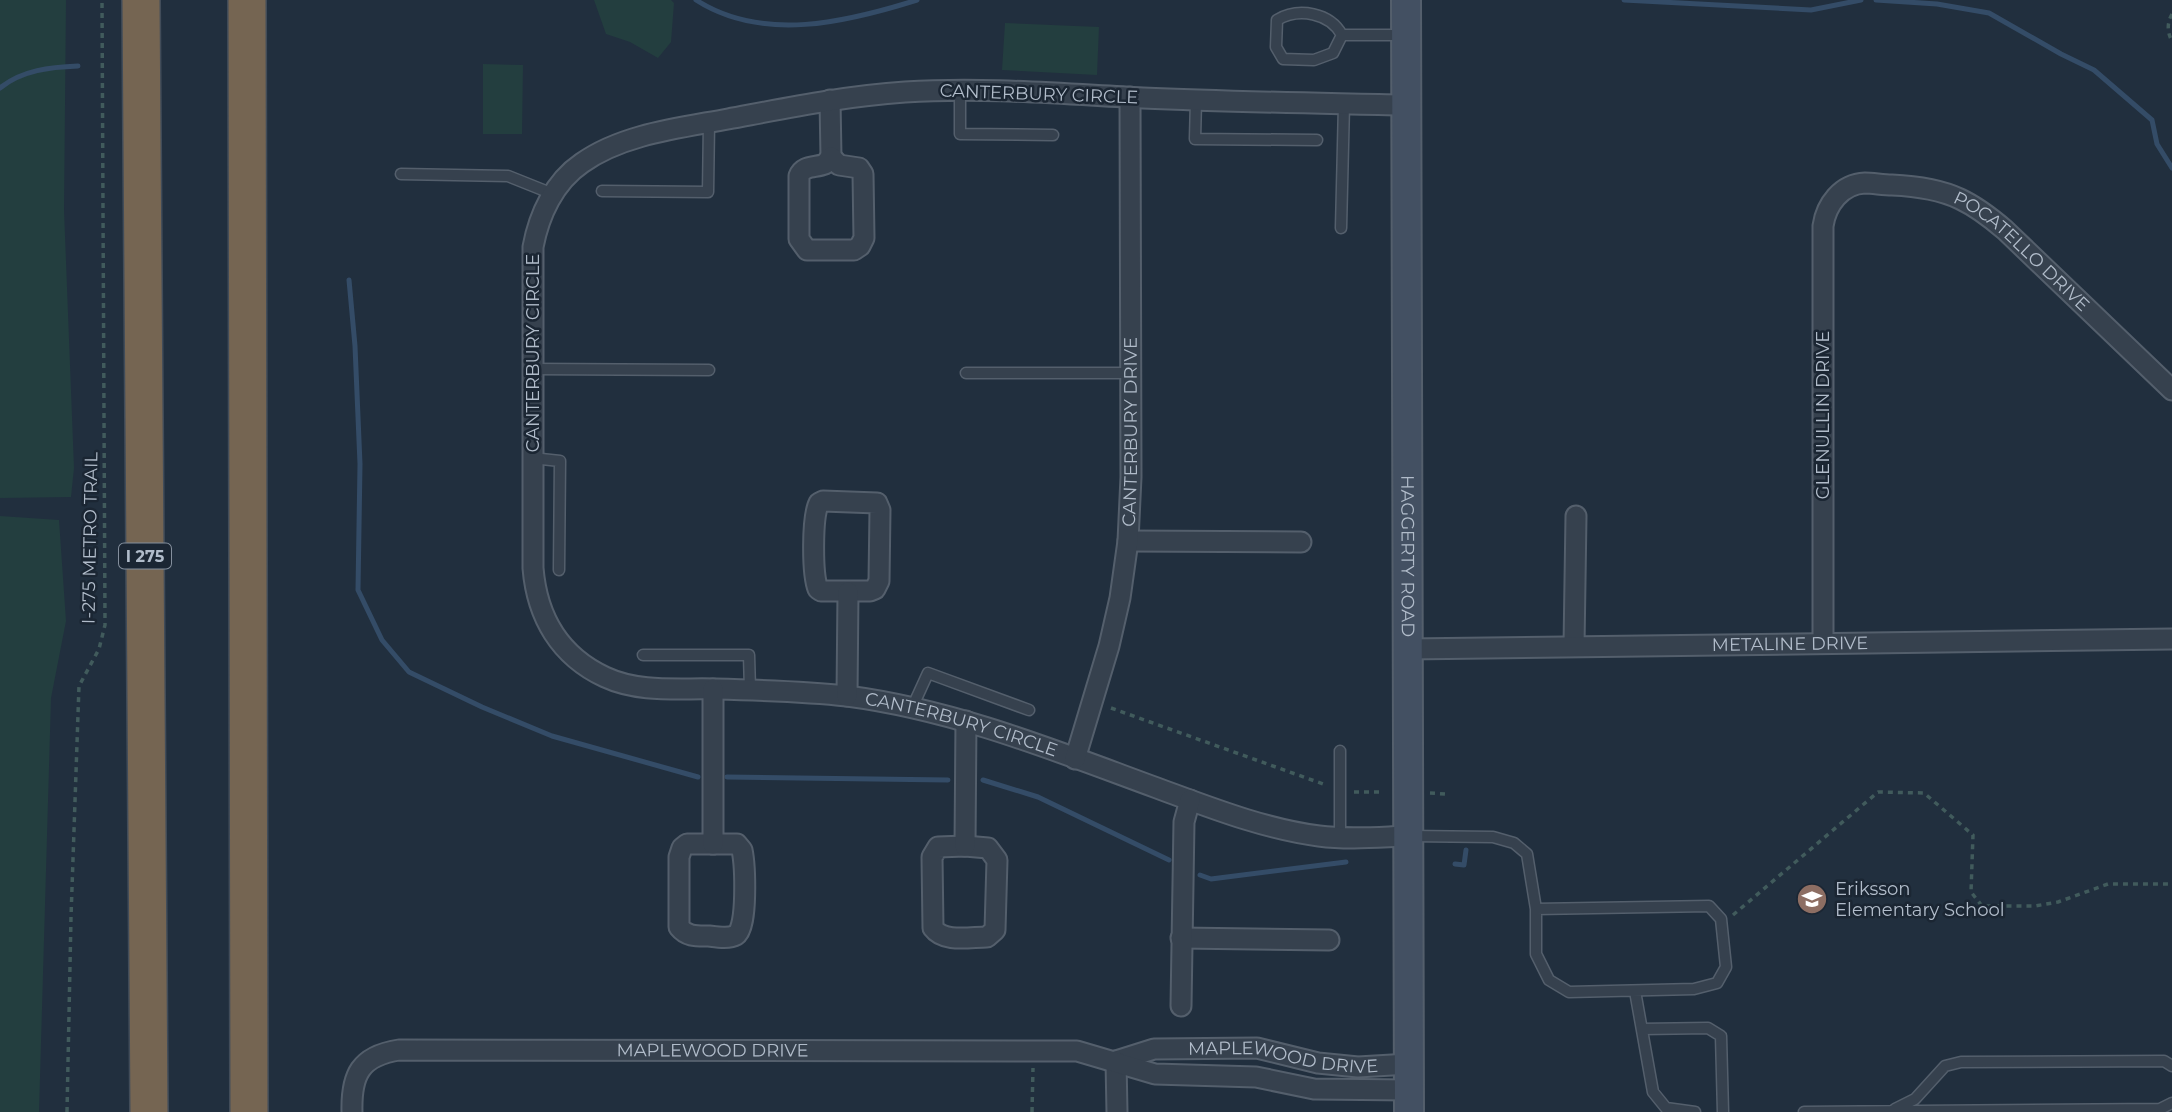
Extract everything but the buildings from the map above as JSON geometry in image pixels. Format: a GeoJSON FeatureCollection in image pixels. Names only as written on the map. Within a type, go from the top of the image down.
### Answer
{"type":"FeatureCollection","features":[{"type":"Feature","properties":{"kind":"highway","name":"I 275"},"geometry":{"type":"LineString","coordinates":[[141,0],[149,1112]]}},
{"type":"Feature","properties":{"kind":"highway"},"geometry":{"type":"LineString","coordinates":[[247,0],[249,1112]]}},
{"type":"Feature","properties":{"kind":"main road","name":"HAGGERTY ROAD"},"geometry":{"type":"LineString","coordinates":[[1406,0],[1409,1088]]}},
{"type":"Feature","properties":{"kind":"street","name":"CANTERBURY CIRCLE"},"geometry":{"type":"LineString","coordinates":[[1406,106],[1196,100],[1056,92],[960,90],[876,94],[709,123],[629,140],[610,147],[580,164],[565,178],[553,194],[537,229],[533,247],[532,458],[534,586],[544,617],[555,637],[579,660],[617,682],[645,688],[750,690],[847,696],[912,708],[966,721],[1189,800],[1290,831],[1340,838],[1409,836]]}},
{"type":"Feature","properties":{"kind":"street","name":"CANTERBURY DRIVE"},"geometry":{"type":"LineString","coordinates":[[1075,758],[1109,646],[1120,598],[1128,541],[1131,373],[1130,97]]}},
{"type":"Feature","properties":{"kind":"street"},"geometry":{"type":"LineString","coordinates":[[830,100],[831,157],[825,164],[805,167],[801,171],[800,243],[807,250],[854,250],[864,238],[863,174],[859,168],[839,165],[831,157]]}},
{"type":"Feature","properties":{"kind":"street","name":"POCATELLO DRIVE"},"geometry":{"type":"LineString","coordinates":[[1841,192],[1855,184],[1865,183],[1911,186],[1959,199],[1982,211],[2172,390]]}},
{"type":"Feature","properties":{"kind":"street","name":"GLENULLIN DRIVE"},"geometry":{"type":"LineString","coordinates":[[1823,643],[1823,226],[1828,208],[1841,192]]}},
{"type":"Feature","properties":{"kind":"street"},"geometry":{"type":"LineString","coordinates":[[823,501],[872,501],[877,503],[880,509],[878,585],[870,591],[848,592],[821,591],[816,584],[815,514],[819,503],[823,501]]}},
{"type":"Feature","properties":{"kind":"street"},"geometry":{"type":"LineString","coordinates":[[1574,646],[1576,516]]}},
{"type":"Feature","properties":{"kind":"street"},"geometry":{"type":"LineString","coordinates":[[1128,541],[1301,542]]}},
{"type":"Feature","properties":{"kind":"street"},"geometry":{"type":"LineString","coordinates":[[847,696],[848,592]]}},
{"type":"Feature","properties":{"kind":"street","name":"METALINE DRIVE"},"geometry":{"type":"LineString","coordinates":[[1408,649],[2172,639]]}},
{"type":"Feature","properties":{"kind":"street"},"geometry":{"type":"LineString","coordinates":[[713,689],[713,844]]}},
{"type":"Feature","properties":{"kind":"street"},"geometry":{"type":"LineString","coordinates":[[965,845],[966,721]]}},
{"type":"Feature","properties":{"kind":"street"},"geometry":{"type":"LineString","coordinates":[[1181,1006],[1184,822],[1189,800]]}},
{"type":"Feature","properties":{"kind":"street"},"geometry":{"type":"LineString","coordinates":[[687,844],[713,844],[737,844],[742,850],[742,929],[731,936],[691,936],[679,927],[679,857],[682,848],[687,844]]}},
{"type":"Feature","properties":{"kind":"street"},"geometry":{"type":"LineString","coordinates":[[965,845],[988,848],[997,860],[995,930],[987,937],[944,937],[937,934],[933,928],[934,851],[938,847],[965,845]]}},
{"type":"Feature","properties":{"kind":"street"},"geometry":{"type":"LineString","coordinates":[[1181,938],[1329,940]]}},
{"type":"Feature","properties":{"kind":"street","name":"MAPLEWOOD DRIVE"},"geometry":{"type":"LineString","coordinates":[[1116,1061],[1154,1049],[1257,1048],[1318,1063],[1358,1067],[1409,1088]]}},
{"type":"Feature","properties":{"kind":"street","name":"MAPLEWOOD DRIVE"},"geometry":{"type":"LineString","coordinates":[[352,1112],[351,1088],[362,1068],[372,1058],[399,1050],[1077,1051],[1155,1074],[1256,1077],[1314,1089],[1409,1088]]}},
{"type":"Feature","properties":{"kind":"street"},"geometry":{"type":"LineString","coordinates":[[1116,1061],[1116,1112]]}},
{"type":"Feature","properties":{"kind":"lane"},"geometry":{"type":"LineString","coordinates":[[1285,15],[1319,15],[1336,23],[1342,35],[1333,53],[1314,60],[1283,59],[1276,47],[1277,20],[1285,15]]}},
{"type":"Feature","properties":{"kind":"lane"},"geometry":{"type":"LineString","coordinates":[[1342,35],[1406,34]]}},
{"type":"Feature","properties":{"kind":"lane"},"geometry":{"type":"LineString","coordinates":[[960,90],[960,134],[1053,135]]}},
{"type":"Feature","properties":{"kind":"lane"},"geometry":{"type":"LineString","coordinates":[[1196,100],[1195,139],[1317,140]]}},
{"type":"Feature","properties":{"kind":"lane"},"geometry":{"type":"LineString","coordinates":[[1341,229],[1344,104]]}},
{"type":"Feature","properties":{"kind":"lane"},"geometry":{"type":"LineString","coordinates":[[602,191],[708,192],[709,123]]}},
{"type":"Feature","properties":{"kind":"lane"},"geometry":{"type":"LineString","coordinates":[[401,174],[508,176],[553,194]]}},
{"type":"Feature","properties":{"kind":"lane"},"geometry":{"type":"LineString","coordinates":[[532,369],[709,370]]}},
{"type":"Feature","properties":{"kind":"lane"},"geometry":{"type":"LineString","coordinates":[[966,373],[1131,373]]}},
{"type":"Feature","properties":{"kind":"lane"},"geometry":{"type":"LineString","coordinates":[[532,458],[560,461],[559,570]]}},
{"type":"Feature","properties":{"kind":"lane"},"geometry":{"type":"LineString","coordinates":[[643,655],[749,655],[750,690]]}},
{"type":"Feature","properties":{"kind":"lane"},"geometry":{"type":"LineString","coordinates":[[912,708],[928,674],[1029,710]]}},
{"type":"Feature","properties":{"kind":"lane"},"geometry":{"type":"LineString","coordinates":[[1340,751],[1340,838]]}},
{"type":"Feature","properties":{"kind":"lane"},"geometry":{"type":"LineString","coordinates":[[1409,836],[1493,837],[1514,843],[1527,854],[1536,909],[1536,954],[1549,981],[1569,992],[1694,989],[1717,983],[1726,967],[1721,919],[1709,906],[1536,909]]}},
{"type":"Feature","properties":{"kind":"lane"},"geometry":{"type":"LineString","coordinates":[[1635,991],[1653,1092],[1666,1108],[1695,1112]]}},
{"type":"Feature","properties":{"kind":"lane"},"geometry":{"type":"LineString","coordinates":[[1642,1029],[1708,1028],[1721,1036],[1723,1112]]}},
{"type":"Feature","properties":{"kind":"lane"},"geometry":{"type":"LineString","coordinates":[[1891,1111],[1915,1099],[1945,1066],[1961,1062],[2164,1061],[2172,1066]]}},
{"type":"Feature","properties":{"kind":"lane"},"geometry":{"type":"LineString","coordinates":[[1804,1112],[2160,1109],[2172,1103]]}},
{"type":"Feature","properties":{"kind":"path","name":"I-275 METRO TRAIL"},"geometry":{"type":"LineString","coordinates":[[67,1112],[79,686],[99,649],[105,625],[102,0]]}},
{"type":"Feature","properties":{"kind":"path"},"geometry":{"type":"LineString","coordinates":[[2172,15],[2168,21],[2172,41]]}},
{"type":"Feature","properties":{"kind":"path"},"geometry":{"type":"LineString","coordinates":[[1111,708],[1332,787]]}},
{"type":"Feature","properties":{"kind":"path"},"geometry":{"type":"LineString","coordinates":[[1349,792],[1383,792]]}},
{"type":"Feature","properties":{"kind":"path"},"geometry":{"type":"LineString","coordinates":[[1721,919],[1734,915],[1878,792],[1924,793],[1973,835],[1971,892],[1982,906],[2035,906],[2058,902],[2108,884],[2172,884]]}},
{"type":"Feature","properties":{"kind":"path"},"geometry":{"type":"LineString","coordinates":[[1426,793],[1445,794]]}},
{"type":"Feature","properties":{"kind":"path"},"geometry":{"type":"LineString","coordinates":[[1031,1112],[1033,1062]]}},
{"type":"Feature","properties":{"kind":"green space"},"geometry":{"type":"Polygon","coordinates":[[[0,0],[66,0],[64,210],[74,468],[71,497],[0,498],[0,0]]]}},
{"type":"Feature","properties":{"kind":"green space"},"geometry":{"type":"Polygon","coordinates":[[[594,0],[671,0],[674,3],[671,42],[658,58],[630,42],[606,34],[594,0]]]}},
{"type":"Feature","properties":{"kind":"green space"},"geometry":{"type":"Polygon","coordinates":[[[1005,23],[1099,27],[1097,75],[1002,70],[1005,23]]]}},
{"type":"Feature","properties":{"kind":"green space"},"geometry":{"type":"Polygon","coordinates":[[[483,64],[523,65],[522,134],[483,134],[483,64]]]}},
{"type":"Feature","properties":{"kind":"green space"},"geometry":{"type":"Polygon","coordinates":[[[0,516],[59,520],[66,621],[51,698],[39,1112],[0,1112],[0,516]]]}},
{"type":"Feature","properties":{"kind":"waterway"},"geometry":{"type":"LineString","coordinates":[[696,0],[722,13],[777,25],[834,21],[917,0]]}},
{"type":"Feature","properties":{"kind":"waterway"},"geometry":{"type":"LineString","coordinates":[[1624,0],[1811,10],[1861,0]]}},
{"type":"Feature","properties":{"kind":"waterway"},"geometry":{"type":"LineString","coordinates":[[1876,0],[1937,4],[1989,13],[2094,70],[2152,120],[2157,144],[2172,168]]}},
{"type":"Feature","properties":{"kind":"waterway"},"geometry":{"type":"LineString","coordinates":[[0,88],[27,73],[78,66]]}},
{"type":"Feature","properties":{"kind":"waterway"},"geometry":{"type":"LineString","coordinates":[[349,280],[360,464],[358,590],[382,640],[409,672],[482,707],[552,736],[698,777]]}},
{"type":"Feature","properties":{"kind":"waterway"},"geometry":{"type":"LineString","coordinates":[[727,777],[948,780]]}},
{"type":"Feature","properties":{"kind":"waterway"},"geometry":{"type":"LineString","coordinates":[[983,780],[1038,797],[1169,860]]}},
{"type":"Feature","properties":{"kind":"waterway"},"geometry":{"type":"LineString","coordinates":[[1455,864],[1464,865],[1466,850]]}},
{"type":"Feature","properties":{"kind":"waterway"},"geometry":{"type":"LineString","coordinates":[[1200,875],[1211,879],[1346,862]]}},
{"type":"Feature","properties":{"kind":"place","name":"Eriksson Elementary School"},"geometry":{"type":"Point","coordinates":[1812,899]}}]}
